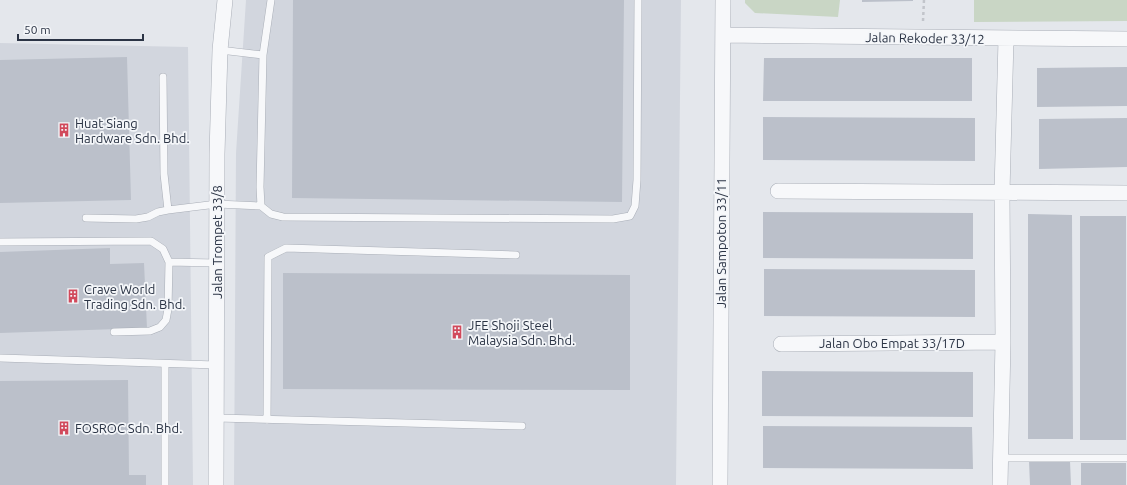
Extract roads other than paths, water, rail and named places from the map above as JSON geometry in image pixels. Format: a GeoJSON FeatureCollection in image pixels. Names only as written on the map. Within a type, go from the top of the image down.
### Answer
{"type":"FeatureCollection","features":[{"type":"Feature","properties":{"kind":"street","name":"Jalan Trompet 33/8"},"geometry":{"type":"LineString","coordinates":[[216,485],[217,154],[220,50],[225,0]]}},
{"type":"Feature","properties":{"kind":"street","name":"Jalan Sampoton 33/11"},"geometry":{"type":"LineString","coordinates":[[720,485],[723,0]]}},
{"type":"Feature","properties":{"kind":"street","name":"Jalan Rekoder 33/12"},"geometry":{"type":"LineString","coordinates":[[723,35],[1127,39]]}},
{"type":"Feature","properties":{"kind":"street"},"geometry":{"type":"LineString","coordinates":[[1000,485],[1003,342],[1002,192],[1006,39]]}},
{"type":"Feature","properties":{"kind":"street"},"geometry":{"type":"LineString","coordinates":[[778,191],[1127,193]]}},
{"type":"Feature","properties":{"kind":"street","name":"Jalan Obo Empat 33/17D"},"geometry":{"type":"LineString","coordinates":[[780,344],[1003,342]]}},
{"type":"Feature","properties":{"kind":"lane"},"geometry":{"type":"LineString","coordinates":[[261,206],[260,187],[263,55],[271,0]]}},
{"type":"Feature","properties":{"kind":"lane"},"geometry":{"type":"LineString","coordinates":[[86,218],[136,219],[148,217],[158,212],[168,210],[217,204],[261,206],[271,214],[283,217],[613,219],[630,216],[635,206],[637,180],[638,0]]}},
{"type":"Feature","properties":{"kind":"lane"},"geometry":{"type":"LineString","coordinates":[[220,50],[263,55]]}},
{"type":"Feature","properties":{"kind":"lane"},"geometry":{"type":"LineString","coordinates":[[163,77],[164,174],[168,210]]}},
{"type":"Feature","properties":{"kind":"lane"},"geometry":{"type":"LineString","coordinates":[[0,242],[151,241],[163,249],[169,262],[168,309],[166,320],[160,327],[150,331],[114,332]]}},
{"type":"Feature","properties":{"kind":"lane"},"geometry":{"type":"LineString","coordinates":[[267,420],[268,256],[286,248],[516,255]]}},
{"type":"Feature","properties":{"kind":"lane"},"geometry":{"type":"LineString","coordinates":[[169,262],[216,263]]}},
{"type":"Feature","properties":{"kind":"lane"},"geometry":{"type":"LineString","coordinates":[[0,358],[216,365]]}},
{"type":"Feature","properties":{"kind":"lane"},"geometry":{"type":"LineString","coordinates":[[165,364],[165,485]]}},
{"type":"Feature","properties":{"kind":"lane"},"geometry":{"type":"LineString","coordinates":[[216,418],[522,426]]}},
{"type":"Feature","properties":{"kind":"lane"},"geometry":{"type":"LineString","coordinates":[[1001,458],[1127,458]]}},
{"type":"Feature","properties":{"kind":"place","name":"Huat Siang Hardware Sdn. Bhd."},"geometry":{"type":"Point","coordinates":[64,130]}},
{"type":"Feature","properties":{"kind":"place","name":"Crave World Trading Sdn. Bhd."},"geometry":{"type":"Point","coordinates":[73,296]}},
{"type":"Feature","properties":{"kind":"place","name":"JFE Shoji Steel Malaysia Sdn. Bhd."},"geometry":{"type":"Point","coordinates":[457,332]}},
{"type":"Feature","properties":{"kind":"place","name":"FOSROC Sdn. Bhd."},"geometry":{"type":"Point","coordinates":[64,428]}}]}
